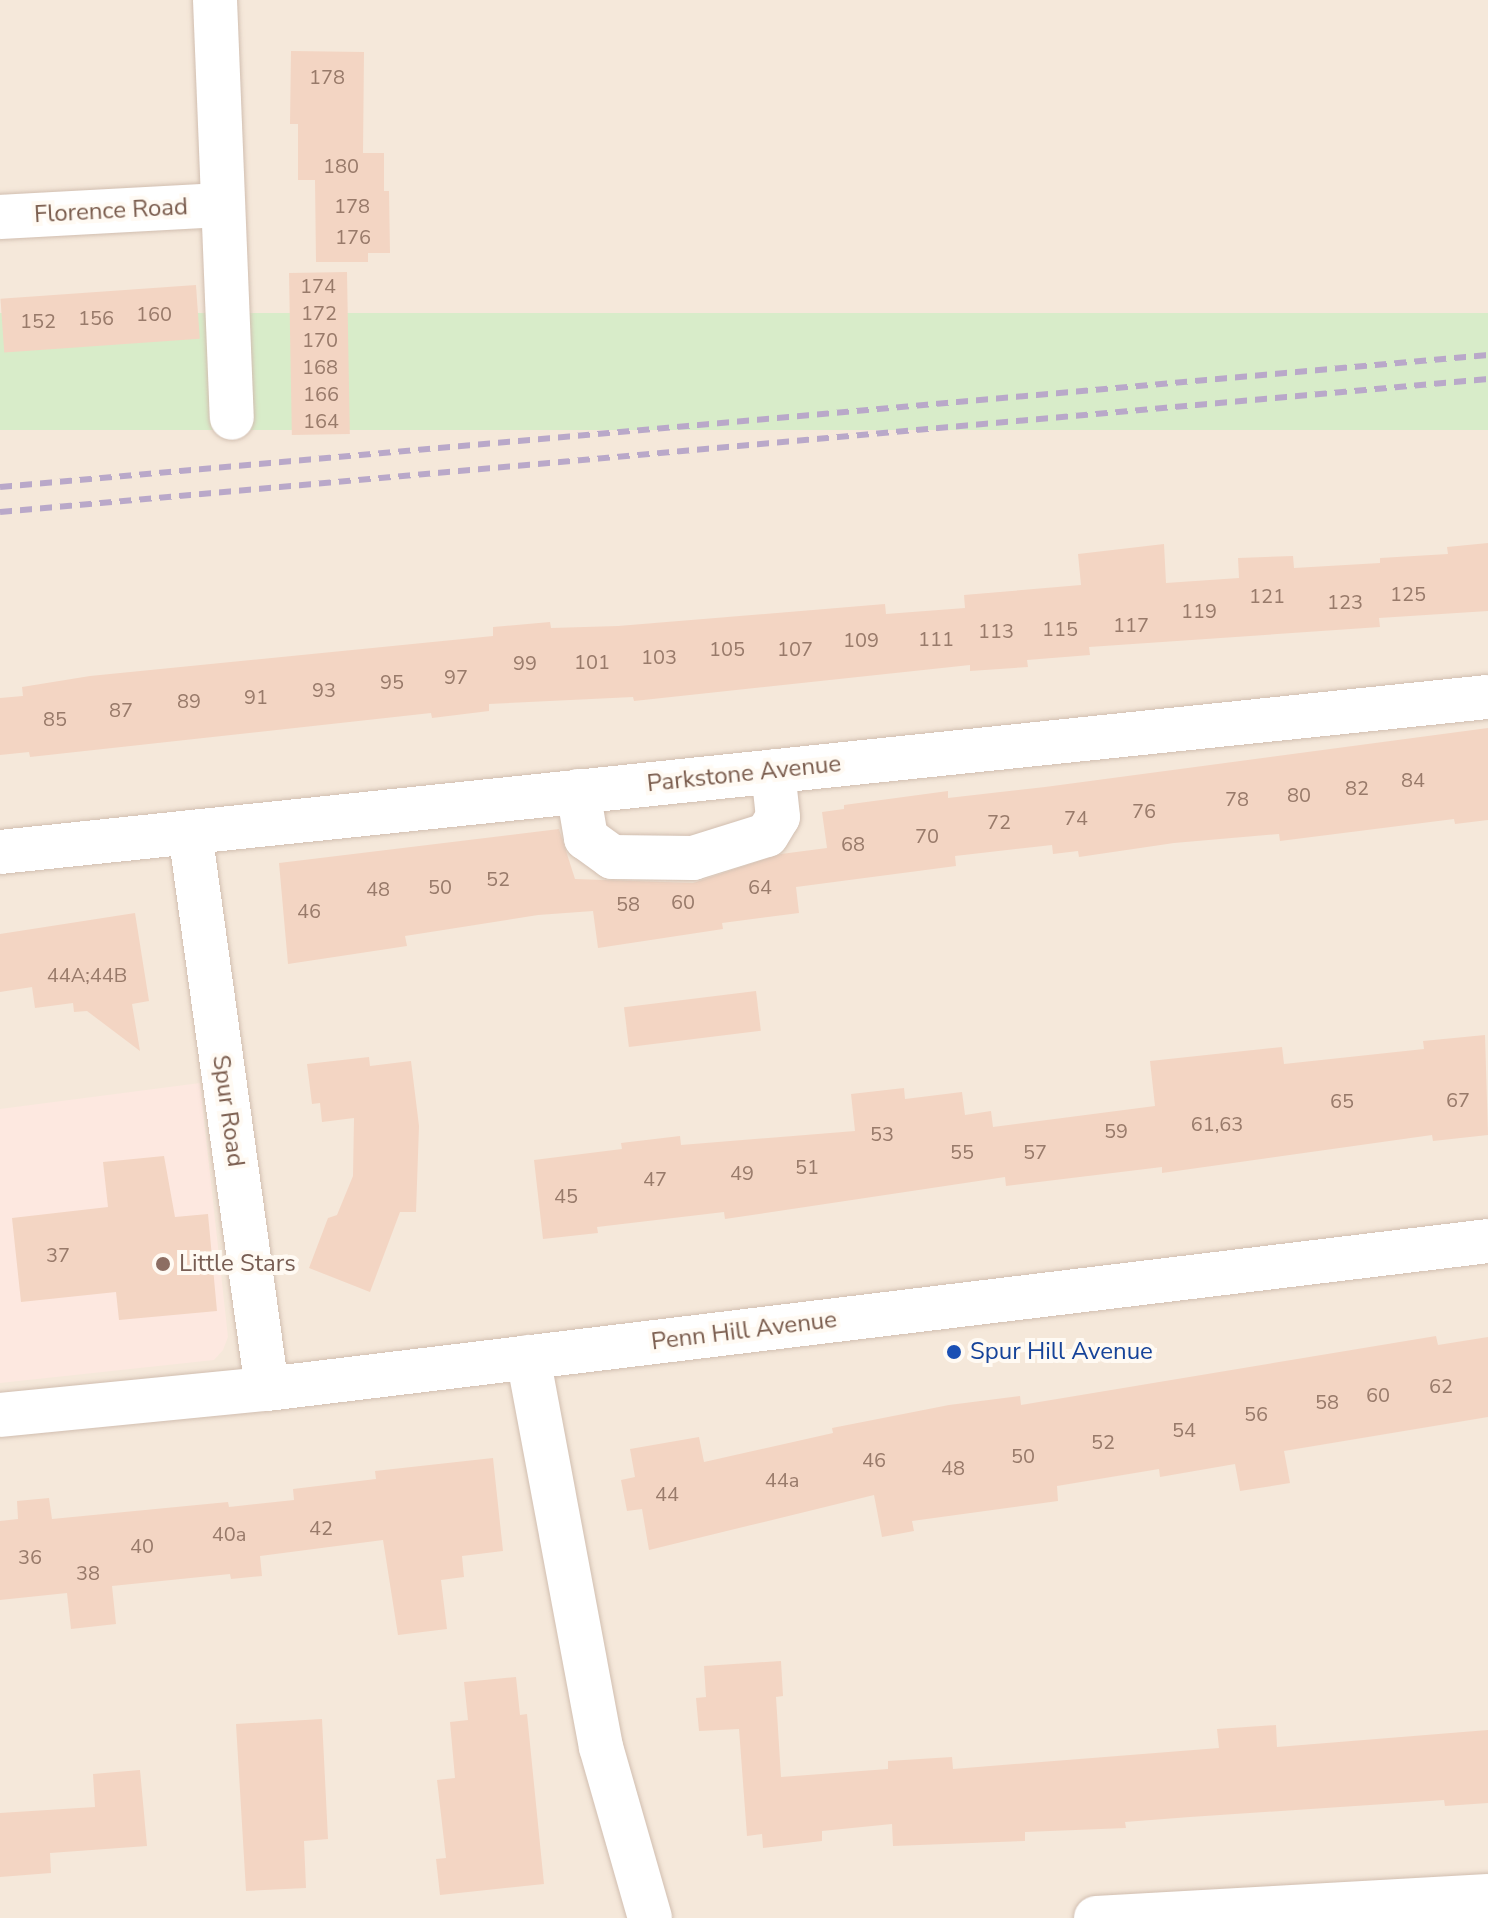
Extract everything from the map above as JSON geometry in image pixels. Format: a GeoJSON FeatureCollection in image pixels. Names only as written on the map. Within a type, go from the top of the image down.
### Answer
{"type":"FeatureCollection","features":[{"type":"Feature","properties":{"kind":"street","name":"Florence Road"},"geometry":{"type":"LineString","coordinates":[[215,0],[232,418]]}},
{"type":"Feature","properties":{"kind":"street","name":"Florence Road"},"geometry":{"type":"LineString","coordinates":[[0,217],[222,205]]}},
{"type":"Feature","properties":{"kind":"street","name":"Parkstone Avenue"},"geometry":{"type":"LineString","coordinates":[[0,852],[1488,697]]}},
{"type":"Feature","properties":{"kind":"street"},"geometry":{"type":"LineString","coordinates":[[578,791],[586,838],[612,857],[693,858],[767,835],[778,817],[773,771]]}},
{"type":"Feature","properties":{"kind":"street","name":"Spur Road"},"geometry":{"type":"LineString","coordinates":[[190,832],[267,1389]]}},
{"type":"Feature","properties":{"kind":"street","name":"Penn Hill Avenue"},"geometry":{"type":"LineString","coordinates":[[0,1415],[267,1389],[1488,1241]]}},
{"type":"Feature","properties":{"kind":"street"},"geometry":{"type":"LineString","coordinates":[[528,1357],[601,1747],[650,1918]]}},
{"type":"Feature","properties":{"kind":"street"},"geometry":{"type":"LineString","coordinates":[[1096,1918],[1476,1904]]}},
{"type":"Feature","properties":{"kind":"shaded area"},"geometry":{"type":"Polygon","coordinates":[[[0,0],[1488,0],[1488,313],[0,441],[0,0]]]}},
{"type":"Feature","properties":{"kind":"shaded area"},"geometry":{"type":"Polygon","coordinates":[[[0,430],[1488,430],[1488,1918],[0,1918],[0,430]]]}},
{"type":"Feature","properties":{"kind":"shaded area"},"geometry":{"type":"Polygon","coordinates":[[[200,1083],[228,1337],[223,1350],[214,1360],[0,1383],[0,1109],[200,1083]]]}},
{"type":"Feature","properties":{"kind":"green space"},"geometry":{"type":"Polygon","coordinates":[[[0,313],[1488,313],[1488,430],[0,430],[0,313]]]}},
{"type":"Feature","properties":{"kind":"building"},"geometry":{"type":"Polygon","coordinates":[[[291,51],[364,52],[363,153],[384,153],[384,191],[389,191],[390,253],[368,253],[368,262],[316,262],[315,180],[298,180],[298,124],[290,124],[291,51]]]}},
{"type":"Feature","properties":{"kind":"building"},"geometry":{"type":"Polygon","coordinates":[[[347,272],[350,434],[292,435],[289,273],[347,272]]]}},
{"type":"Feature","properties":{"kind":"building"},"geometry":{"type":"Polygon","coordinates":[[[196,285],[200,339],[4,353],[0,299],[196,285]]]}},
{"type":"Feature","properties":{"kind":"building"},"geometry":{"type":"Polygon","coordinates":[[[1488,543],[1488,611],[1379,618],[1380,627],[1089,647],[1090,655],[1027,660],[1028,667],[970,671],[970,665],[634,701],[633,697],[489,704],[489,711],[432,718],[431,713],[30,757],[29,752],[0,755],[0,698],[23,696],[22,687],[90,676],[493,636],[493,627],[550,622],[551,628],[618,626],[885,604],[886,614],[965,608],[964,595],[1081,585],[1078,554],[1164,544],[1166,583],[1239,578],[1238,558],[1293,556],[1294,568],[1380,563],[1380,558],[1448,554],[1447,547],[1488,543]]]}},
{"type":"Feature","properties":{"kind":"building"},"geometry":{"type":"Polygon","coordinates":[[[1488,728],[1488,820],[1455,824],[1454,819],[1280,841],[1279,834],[1174,843],[1079,857],[1078,851],[1053,854],[1052,845],[955,856],[956,866],[796,887],[799,913],[722,923],[723,929],[598,948],[593,911],[538,915],[405,936],[407,946],[288,964],[279,863],[559,829],[575,879],[693,883],[781,854],[827,848],[822,812],[844,809],[844,805],[948,791],[948,798],[1045,787],[1488,728]]]}},
{"type":"Feature","properties":{"kind":"building"},"geometry":{"type":"Polygon","coordinates":[[[135,913],[149,1001],[132,1004],[140,1051],[87,1011],[74,1012],[73,1003],[35,1008],[32,987],[0,992],[0,934],[135,913]]]}},
{"type":"Feature","properties":{"kind":"building"},"geometry":{"type":"Polygon","coordinates":[[[756,991],[761,1031],[629,1047],[624,1007],[756,991]]]}},
{"type":"Feature","properties":{"kind":"building"},"geometry":{"type":"Polygon","coordinates":[[[1485,1035],[1488,1135],[1433,1141],[1432,1135],[1162,1173],[1162,1167],[1006,1186],[1005,1177],[725,1219],[724,1212],[597,1227],[598,1233],[543,1239],[534,1160],[622,1149],[621,1143],[680,1136],[681,1145],[855,1131],[851,1094],[904,1088],[905,1099],[962,1092],[965,1115],[991,1111],[993,1127],[1155,1106],[1150,1061],[1282,1047],[1284,1064],[1424,1049],[1423,1041],[1485,1035]]]}},
{"type":"Feature","properties":{"kind":"building"},"geometry":{"type":"Polygon","coordinates":[[[369,1057],[370,1066],[411,1061],[419,1126],[416,1212],[400,1212],[370,1292],[309,1268],[328,1218],[337,1215],[353,1176],[354,1118],[322,1122],[320,1103],[312,1104],[307,1064],[369,1057]]]}},
{"type":"Feature","properties":{"kind":"building","name":"Little Stars"},"geometry":{"type":"Polygon","coordinates":[[[164,1156],[175,1217],[208,1214],[217,1311],[119,1320],[116,1292],[21,1302],[12,1218],[108,1207],[103,1162],[164,1156]]]}},
{"type":"Feature","properties":{"kind":"building"},"geometry":{"type":"Polygon","coordinates":[[[1436,1336],[1438,1345],[1488,1337],[1488,1417],[1284,1451],[1290,1483],[1240,1491],[1235,1464],[1160,1477],[1159,1469],[1057,1486],[1058,1501],[912,1521],[914,1531],[882,1537],[874,1495],[649,1550],[642,1509],[627,1511],[621,1480],[635,1477],[630,1449],[699,1437],[704,1462],[833,1433],[832,1428],[949,1405],[1020,1396],[1021,1405],[1436,1336]]]}},
{"type":"Feature","properties":{"kind":"building"},"geometry":{"type":"Polygon","coordinates":[[[493,1458],[503,1551],[462,1556],[464,1577],[441,1580],[447,1629],[398,1635],[383,1540],[260,1556],[262,1576],[231,1579],[230,1574],[112,1586],[116,1624],[71,1629],[67,1593],[0,1600],[0,1521],[18,1519],[17,1501],[49,1498],[52,1519],[228,1502],[229,1507],[294,1500],[293,1489],[376,1479],[375,1471],[493,1458]]]}},
{"type":"Feature","properties":{"kind":"building"},"geometry":{"type":"Polygon","coordinates":[[[781,1661],[783,1696],[776,1697],[781,1777],[888,1769],[888,1761],[952,1757],[953,1769],[1219,1748],[1217,1729],[1276,1725],[1277,1747],[1488,1730],[1488,1803],[1445,1806],[1444,1800],[1190,1817],[1125,1822],[1126,1828],[1025,1832],[1025,1841],[893,1846],[892,1824],[822,1831],[822,1841],[763,1848],[762,1834],[747,1836],[739,1729],[699,1731],[696,1698],[706,1697],[704,1666],[781,1661]]]}},
{"type":"Feature","properties":{"kind":"building"},"geometry":{"type":"Polygon","coordinates":[[[516,1677],[520,1715],[527,1714],[544,1884],[440,1895],[436,1859],[446,1858],[437,1780],[455,1778],[450,1722],[468,1720],[464,1682],[516,1677]]]}},
{"type":"Feature","properties":{"kind":"building"},"geometry":{"type":"Polygon","coordinates":[[[322,1719],[328,1839],[304,1841],[306,1888],[246,1891],[236,1724],[322,1719]]]}},
{"type":"Feature","properties":{"kind":"building"},"geometry":{"type":"Polygon","coordinates":[[[140,1770],[147,1846],[50,1853],[51,1873],[0,1877],[0,1813],[95,1807],[93,1774],[140,1770]]]}},
{"type":"Feature","properties":{"kind":"railway"},"geometry":{"type":"LineString","coordinates":[[0,487],[1488,355]]}},
{"type":"Feature","properties":{"kind":"railway"},"geometry":{"type":"LineString","coordinates":[[0,512],[1488,379]]}},
{"type":"Feature","properties":{"kind":"place","name":"Little Stars"},"geometry":{"type":"Point","coordinates":[163,1264]}},
{"type":"Feature","properties":{"kind":"place","name":"Spur Hill Avenue"},"geometry":{"type":"Point","coordinates":[954,1352]}}]}
